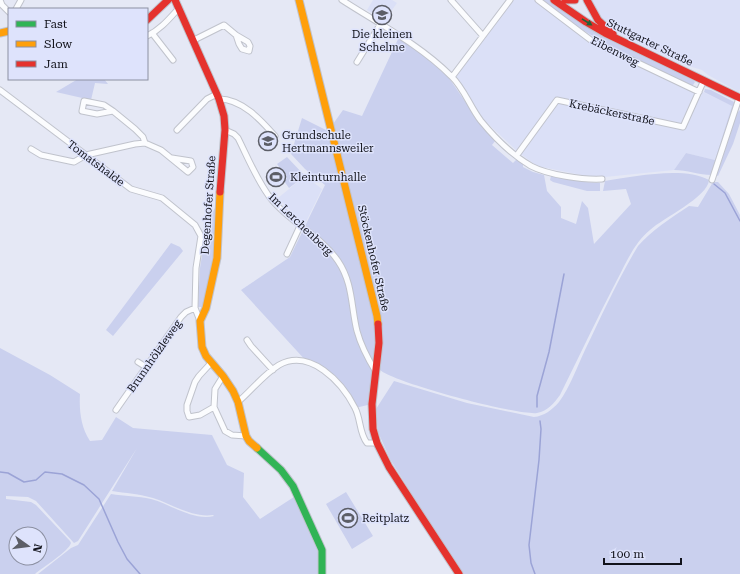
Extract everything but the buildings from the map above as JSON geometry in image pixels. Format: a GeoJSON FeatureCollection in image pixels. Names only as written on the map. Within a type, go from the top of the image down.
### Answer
{"type":"FeatureCollection","features":[{"type":"Feature","properties":{"kind":"main road"},"geometry":{"type":"LineString","coordinates":[[148,19],[168,0]]}},
{"type":"Feature","properties":{"kind":"main road","name":"Degenhofer Straße"},"geometry":{"type":"LineString","coordinates":[[175,0],[218,97],[224,116],[226,130],[221,169],[220,228],[216,258],[206,308],[200,321],[202,347],[211,364],[224,376],[233,391],[238,402],[246,436],[252,445],[286,475],[293,486],[322,550],[322,574]]}},
{"type":"Feature","properties":{"kind":"main road","name":"Stöckenhofer Straße"},"geometry":{"type":"LineString","coordinates":[[299,0],[377,316],[378,343],[372,404],[373,429],[377,443],[389,467],[459,574]]}},
{"type":"Feature","properties":{"kind":"main road","name":"Stuttgarter Straße"},"geometry":{"type":"LineString","coordinates":[[554,0],[586,22],[623,42],[740,98]]}},
{"type":"Feature","properties":{"kind":"main road"},"geometry":{"type":"LineString","coordinates":[[565,0],[574,0]]}},
{"type":"Feature","properties":{"kind":"main road"},"geometry":{"type":"LineString","coordinates":[[587,0],[598,20],[623,42]]}},
{"type":"Feature","properties":{"kind":"street"},"geometry":{"type":"LineString","coordinates":[[0,0],[2,5],[8,11]]}},
{"type":"Feature","properties":{"kind":"street"},"geometry":{"type":"LineString","coordinates":[[451,0],[483,36]]}},
{"type":"Feature","properties":{"kind":"street"},"geometry":{"type":"LineString","coordinates":[[452,77],[510,0]]}},
{"type":"Feature","properties":{"kind":"street","name":"Eibenweg"},"geometry":{"type":"LineString","coordinates":[[538,0],[592,41],[699,92]]}},
{"type":"Feature","properties":{"kind":"street"},"geometry":{"type":"LineString","coordinates":[[344,1],[412,44],[452,77],[481,121],[499,141],[531,166],[560,175],[590,180],[602,179]]}},
{"type":"Feature","properties":{"kind":"street"},"geometry":{"type":"LineString","coordinates":[[173,60],[150,35],[166,22],[179,8]]}},
{"type":"Feature","properties":{"kind":"street"},"geometry":{"type":"LineString","coordinates":[[357,62],[382,24]]}},
{"type":"Feature","properties":{"kind":"street"},"geometry":{"type":"LineString","coordinates":[[194,40],[224,25],[236,35]]}},
{"type":"Feature","properties":{"kind":"street","name":"Krebäckerstraße"},"geometry":{"type":"LineString","coordinates":[[517,155],[556,100],[683,127],[704,80]]}},
{"type":"Feature","properties":{"kind":"street","name":"Tomatshalde"},"geometry":{"type":"LineString","coordinates":[[0,90],[131,189],[162,198],[195,225],[201,236],[196,268],[195,308],[200,321]]}},
{"type":"Feature","properties":{"kind":"street"},"geometry":{"type":"LineString","coordinates":[[177,130],[207,99],[218,97],[226,99],[248,110],[275,136]]}},
{"type":"Feature","properties":{"kind":"street"},"geometry":{"type":"LineString","coordinates":[[712,180],[740,98]]}},
{"type":"Feature","properties":{"kind":"street"},"geometry":{"type":"LineString","coordinates":[[112,112],[98,114],[82,111],[84,101],[104,106],[135,128],[143,137],[145,143]]}},
{"type":"Feature","properties":{"kind":"street","name":"Im Lerchenberg"},"geometry":{"type":"LineString","coordinates":[[226,130],[238,138],[254,172],[272,199],[300,226],[320,240],[331,251],[344,271],[351,290],[357,329],[362,347],[376,373]]}},
{"type":"Feature","properties":{"kind":"street"},"geometry":{"type":"LineString","coordinates":[[31,149],[41,155],[74,162],[86,155],[145,143],[154,146],[172,158]]}},
{"type":"Feature","properties":{"kind":"street"},"geometry":{"type":"LineString","coordinates":[[287,254],[300,226]]}},
{"type":"Feature","properties":{"kind":"street","name":"Brunnhölzleweg"},"geometry":{"type":"LineString","coordinates":[[116,410],[181,317],[186,312],[195,308]]}},
{"type":"Feature","properties":{"kind":"street"},"geometry":{"type":"LineString","coordinates":[[247,340],[273,370]]}},
{"type":"Feature","properties":{"kind":"street"},"geometry":{"type":"LineString","coordinates":[[238,402],[281,364],[293,361],[308,363],[325,371],[348,395],[358,416],[364,438],[367,442],[377,443]]}},
{"type":"Feature","properties":{"kind":"street"},"geometry":{"type":"LineString","coordinates":[[138,362],[146,367]]}},
{"type":"Feature","properties":{"kind":"street"},"geometry":{"type":"LineString","coordinates":[[211,364],[199,376],[187,405],[187,411],[189,417],[196,417],[214,407]]}},
{"type":"Feature","properties":{"kind":"street"},"geometry":{"type":"LineString","coordinates":[[224,376],[215,389],[214,407],[225,431],[232,434],[246,436]]}},
{"type":"Feature","properties":{"kind":"shaded area","name":"Die kleinen Schelme"},"geometry":{"type":"Polygon","coordinates":[[[373,0],[392,0],[397,3],[385,20],[367,10],[373,0]]]}},
{"type":"Feature","properties":{"kind":"shaded area"},"geometry":{"type":"Polygon","coordinates":[[[511,0],[542,0],[576,26],[599,40],[733,106],[715,160],[686,153],[674,170],[591,177],[537,166],[518,152],[483,119],[455,75],[511,0]]]}},
{"type":"Feature","properties":{"kind":"shaded area"},"geometry":{"type":"Polygon","coordinates":[[[542,0],[551,0],[600,33],[695,82],[691,86],[603,42],[576,26],[542,0]]]}},
{"type":"Feature","properties":{"kind":"shaded area"},"geometry":{"type":"Polygon","coordinates":[[[589,0],[740,0],[739,92],[708,75],[702,70],[682,64],[615,32],[598,15],[589,0]]]}},
{"type":"Feature","properties":{"kind":"shaded area"},"geometry":{"type":"Polygon","coordinates":[[[399,37],[429,60],[449,78],[482,126],[495,141],[492,145],[513,163],[517,159],[523,163],[523,167],[544,175],[547,191],[561,207],[561,218],[576,224],[582,201],[588,208],[594,244],[631,204],[626,189],[603,191],[605,181],[643,175],[672,173],[698,176],[709,180],[707,187],[693,200],[656,225],[639,241],[627,260],[560,395],[550,406],[541,412],[525,413],[455,397],[406,382],[388,375],[379,369],[380,318],[370,269],[366,272],[377,316],[372,404],[355,408],[332,377],[308,363],[241,290],[290,257],[325,185],[305,169],[291,154],[302,118],[328,131],[343,110],[362,116],[399,37]]]}},
{"type":"Feature","properties":{"kind":"shaded area"},"geometry":{"type":"Polygon","coordinates":[[[76,80],[105,80],[108,84],[95,83],[91,100],[56,92],[76,80]]]}},
{"type":"Feature","properties":{"kind":"shaded area"},"geometry":{"type":"Polygon","coordinates":[[[705,89],[711,90],[736,103],[712,175],[674,170],[686,153],[715,160],[732,106],[704,92],[705,89]]]}},
{"type":"Feature","properties":{"kind":"shaded area"},"geometry":{"type":"Polygon","coordinates":[[[740,110],[740,123],[733,144],[718,176],[716,175],[736,114],[740,110]]]}},
{"type":"Feature","properties":{"kind":"shaded area"},"geometry":{"type":"Polygon","coordinates":[[[287,157],[305,176],[289,188],[284,181],[287,178],[277,164],[287,157]]]}},
{"type":"Feature","properties":{"kind":"shaded area"},"geometry":{"type":"Polygon","coordinates":[[[554,175],[584,182],[600,183],[600,191],[587,191],[553,182],[550,180],[551,176],[554,175]]]}},
{"type":"Feature","properties":{"kind":"shaded area"},"geometry":{"type":"Polygon","coordinates":[[[305,176],[322,189],[305,224],[278,198],[305,176]]]}},
{"type":"Feature","properties":{"kind":"shaded area"},"geometry":{"type":"Polygon","coordinates":[[[713,182],[718,182],[729,194],[740,215],[740,574],[461,574],[390,459],[378,432],[376,409],[394,381],[467,403],[534,417],[548,412],[554,408],[567,390],[610,297],[638,246],[656,229],[689,206],[698,207],[713,182]]]}},
{"type":"Feature","properties":{"kind":"shaded area"},"geometry":{"type":"Polygon","coordinates":[[[215,208],[215,233],[211,270],[204,307],[198,307],[200,268],[205,237],[204,228],[215,208]]]}},
{"type":"Feature","properties":{"kind":"shaded area"},"geometry":{"type":"Polygon","coordinates":[[[171,243],[180,247],[183,251],[113,336],[106,330],[171,243]]]}},
{"type":"Feature","properties":{"kind":"shaded area"},"geometry":{"type":"Polygon","coordinates":[[[0,348],[50,375],[80,394],[81,419],[84,430],[90,441],[102,440],[116,417],[133,428],[212,435],[227,465],[244,473],[243,497],[260,519],[297,495],[319,549],[320,574],[38,574],[71,548],[78,545],[111,494],[151,499],[190,514],[206,517],[214,516],[190,513],[148,497],[112,491],[137,448],[78,541],[74,543],[36,501],[28,497],[6,496],[6,499],[31,502],[36,505],[71,543],[65,551],[48,564],[48,526],[8,526],[8,566],[46,566],[35,574],[0,574],[0,348]]]}},
{"type":"Feature","properties":{"kind":"shaded area","name":"Reitplatz"},"geometry":{"type":"Polygon","coordinates":[[[346,492],[373,536],[352,549],[326,504],[346,492]]]}},
{"type":"Feature","properties":{"kind":"waterway"},"geometry":{"type":"LineString","coordinates":[[714,184],[725,193],[740,221]]}},
{"type":"Feature","properties":{"kind":"waterway"},"geometry":{"type":"LineString","coordinates":[[537,407],[537,396],[549,352],[564,274]]}},
{"type":"Feature","properties":{"kind":"waterway"},"geometry":{"type":"LineString","coordinates":[[535,574],[531,563],[529,545],[539,460],[541,429],[540,421]]}},
{"type":"Feature","properties":{"kind":"waterway"},"geometry":{"type":"LineString","coordinates":[[0,472],[8,473],[24,482],[36,480],[45,472],[62,474],[84,485],[99,499],[127,559],[140,574]]}},
{"type":"Feature","properties":{"kind":"traffic: fast"},"geometry":{"type":"LineString","coordinates":[[257,448],[281,470],[293,486],[322,550],[322,574]]}},
{"type":"Feature","properties":{"kind":"traffic: slow"},"geometry":{"type":"LineString","coordinates":[[299,0],[378,324]]}},
{"type":"Feature","properties":{"kind":"traffic: slow"},"geometry":{"type":"LineString","coordinates":[[0,33],[8,31]]}},
{"type":"Feature","properties":{"kind":"traffic: slow"},"geometry":{"type":"LineString","coordinates":[[220,192],[217,258],[206,308],[200,321],[202,347],[206,356],[223,376],[233,391],[238,402],[246,436],[257,448]]}},
{"type":"Feature","properties":{"kind":"traffic: jam"},"geometry":{"type":"LineString","coordinates":[[148,19],[168,0]]}},
{"type":"Feature","properties":{"kind":"traffic: jam"},"geometry":{"type":"LineString","coordinates":[[175,0],[219,99],[224,116],[225,130],[220,192]]}},
{"type":"Feature","properties":{"kind":"traffic: jam"},"geometry":{"type":"LineString","coordinates":[[554,0],[605,33],[740,98]]}},
{"type":"Feature","properties":{"kind":"traffic: jam"},"geometry":{"type":"LineString","coordinates":[[565,0],[575,0]]}},
{"type":"Feature","properties":{"kind":"traffic: jam"},"geometry":{"type":"LineString","coordinates":[[587,0],[598,20],[613,34]]}},
{"type":"Feature","properties":{"kind":"traffic: jam"},"geometry":{"type":"LineString","coordinates":[[378,324],[379,343],[372,404],[373,429],[377,443],[389,467],[459,574]]}},
{"type":"Feature","properties":{"kind":"place","name":"Die kleinen Schelme"},"geometry":{"type":"Point","coordinates":[382,15]}},
{"type":"Feature","properties":{"kind":"place","name":"Grundschule Hertmannsweiler"},"geometry":{"type":"Point","coordinates":[268,141]}},
{"type":"Feature","properties":{"kind":"place","name":"Kleinturnhalle"},"geometry":{"type":"Point","coordinates":[276,177]}},
{"type":"Feature","properties":{"kind":"place","name":"Reitplatz"},"geometry":{"type":"Point","coordinates":[348,518]}}]}
